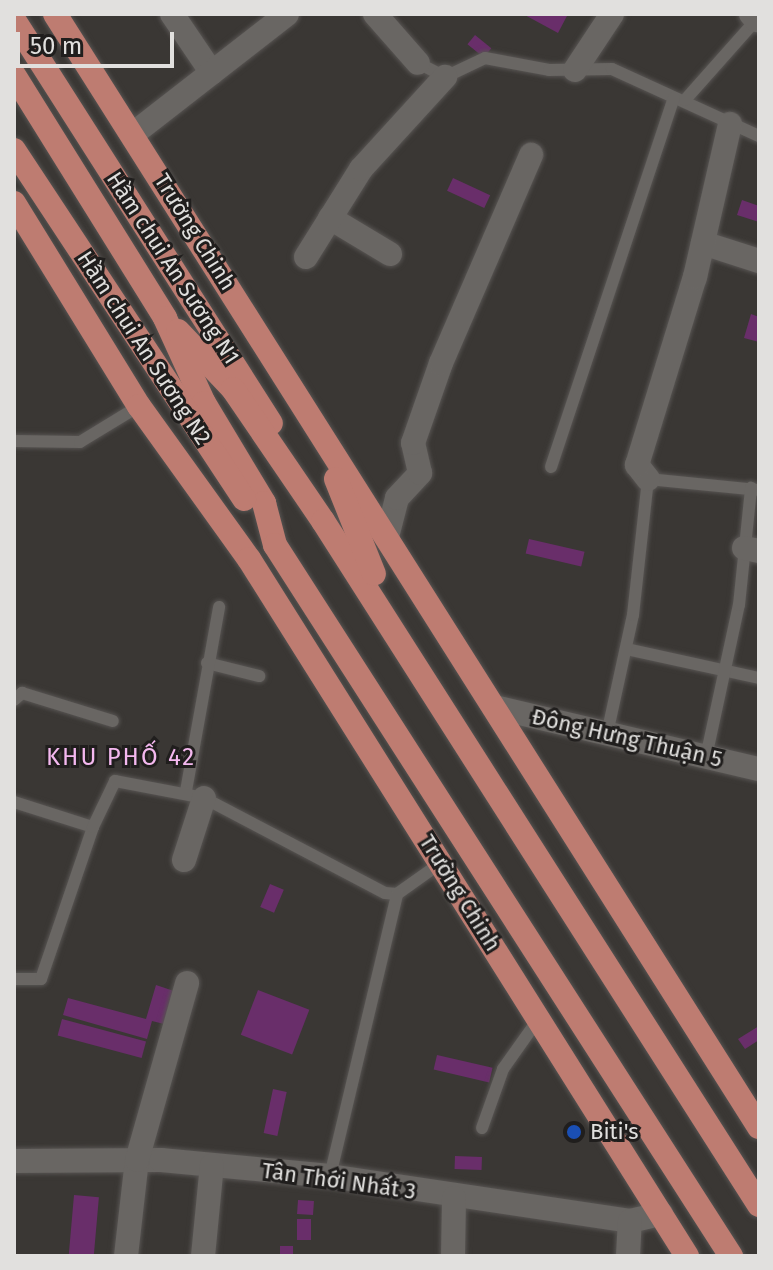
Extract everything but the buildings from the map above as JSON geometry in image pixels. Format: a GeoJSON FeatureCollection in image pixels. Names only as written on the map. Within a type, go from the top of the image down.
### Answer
{"type":"FeatureCollection","features":[{"type":"Feature","properties":{"kind":"main road","name":"Trường Chinh"},"geometry":{"type":"LineString","coordinates":[[55,14],[133,134],[328,454],[387,537],[759,1127]]}},
{"type":"Feature","properties":{"kind":"main road","name":"Hầm chui An Sương N1"},"geometry":{"type":"LineString","coordinates":[[14,20],[254,391],[323,521]]}},
{"type":"Feature","properties":{"kind":"main road","name":"Trường Chinh"},"geometry":{"type":"LineString","coordinates":[[14,75],[165,318],[204,403],[264,503],[275,545],[731,1256]]}},
{"type":"Feature","properties":{"kind":"main road","name":"Hầm chui An Sương N2"},"geometry":{"type":"LineString","coordinates":[[14,150],[275,545]]}},
{"type":"Feature","properties":{"kind":"main road","name":"Trường Chinh"},"geometry":{"type":"LineString","coordinates":[[14,203],[139,406],[229,532],[442,862],[537,1021],[687,1256]]}},
{"type":"Feature","properties":{"kind":"main road","name":"Trường Chinh"},"geometry":{"type":"LineString","coordinates":[[165,318],[233,389],[323,521],[405,645],[759,1205]]}},
{"type":"Feature","properties":{"kind":"main road","name":"Trường Chinh"},"geometry":{"type":"LineString","coordinates":[[328,454],[352,529],[405,645]]}},
{"type":"Feature","properties":{"kind":"main road","name":"Trường Chinh"},"geometry":{"type":"LineString","coordinates":[[229,532],[309,597]]}},
{"type":"Feature","properties":{"kind":"street"},"geometry":{"type":"LineString","coordinates":[[172,14],[212,73]]}},
{"type":"Feature","properties":{"kind":"street"},"geometry":{"type":"LineString","coordinates":[[133,134],[287,14]]}},
{"type":"Feature","properties":{"kind":"street"},"geometry":{"type":"LineString","coordinates":[[375,14],[418,63]]}},
{"type":"Feature","properties":{"kind":"street"},"geometry":{"type":"LineString","coordinates":[[575,70],[612,14]]}},
{"type":"Feature","properties":{"kind":"street"},"geometry":{"type":"LineString","coordinates":[[306,257],[361,169],[445,77]]}},
{"type":"Feature","properties":{"kind":"street"},"geometry":{"type":"LineString","coordinates":[[648,479],[637,465],[703,243],[730,124]]}},
{"type":"Feature","properties":{"kind":"street"},"geometry":{"type":"LineString","coordinates":[[387,537],[397,498],[420,473],[413,443],[441,363],[531,155]]}},
{"type":"Feature","properties":{"kind":"street"},"geometry":{"type":"LineString","coordinates":[[330,218],[390,254]]}},
{"type":"Feature","properties":{"kind":"street"},"geometry":{"type":"LineString","coordinates":[[703,243],[759,261]]}},
{"type":"Feature","properties":{"kind":"street","name":"Đông Hưng Thuận 5"},"geometry":{"type":"LineString","coordinates":[[494,707],[759,769]]}},
{"type":"Feature","properties":{"kind":"street"},"geometry":{"type":"LineString","coordinates":[[184,860],[195,795]]}},
{"type":"Feature","properties":{"kind":"street"},"geometry":{"type":"LineString","coordinates":[[126,1256],[137,1160],[187,983]]}},
{"type":"Feature","properties":{"kind":"street","name":"Tân Thới Nhất 3"},"geometry":{"type":"LineString","coordinates":[[14,1161],[137,1160],[212,1165],[330,1176],[454,1198],[630,1221],[661,1214]]}},
{"type":"Feature","properties":{"kind":"street"},"geometry":{"type":"LineString","coordinates":[[203,1256],[212,1165]]}},
{"type":"Feature","properties":{"kind":"street"},"geometry":{"type":"LineString","coordinates":[[453,1256],[454,1198]]}},
{"type":"Feature","properties":{"kind":"street"},"geometry":{"type":"LineString","coordinates":[[628,1256],[630,1221]]}},
{"type":"Feature","properties":{"kind":"lane"},"geometry":{"type":"LineString","coordinates":[[551,467],[680,99],[755,17]]}},
{"type":"Feature","properties":{"kind":"lane"},"geometry":{"type":"LineString","coordinates":[[418,63],[445,77],[485,58],[575,70],[612,69],[759,136]]}},
{"type":"Feature","properties":{"kind":"lane"},"geometry":{"type":"LineString","coordinates":[[14,441],[80,442],[139,406]]}},
{"type":"Feature","properties":{"kind":"lane"},"geometry":{"type":"LineString","coordinates":[[607,734],[626,649],[648,479],[755,489],[752,549],[706,757]]}},
{"type":"Feature","properties":{"kind":"lane"},"geometry":{"type":"LineString","coordinates":[[195,795],[207,663],[219,607]]}},
{"type":"Feature","properties":{"kind":"lane"},"geometry":{"type":"LineString","coordinates":[[626,649],[759,678]]}},
{"type":"Feature","properties":{"kind":"lane"},"geometry":{"type":"LineString","coordinates":[[207,663],[259,676]]}},
{"type":"Feature","properties":{"kind":"lane"},"geometry":{"type":"LineString","coordinates":[[14,700],[22,693],[113,721]]}},
{"type":"Feature","properties":{"kind":"lane"},"geometry":{"type":"LineString","coordinates":[[14,979],[41,979],[93,827],[115,781],[195,795],[385,893],[397,894],[442,862]]}},
{"type":"Feature","properties":{"kind":"lane"},"geometry":{"type":"LineString","coordinates":[[14,802],[93,827]]}},
{"type":"Feature","properties":{"kind":"lane"},"geometry":{"type":"LineString","coordinates":[[330,1176],[397,894]]}},
{"type":"Feature","properties":{"kind":"lane"},"geometry":{"type":"LineString","coordinates":[[482,1128],[503,1069],[537,1021]]}},
{"type":"Feature","properties":{"kind":"place","name":"Biti's"},"geometry":{"type":"Point","coordinates":[574,1132]}},
{"type":"Feature","properties":{"kind":"district","name":"KHU PHỐ 42"},"geometry":{"type":"Point","coordinates":[121,758]}}]}
